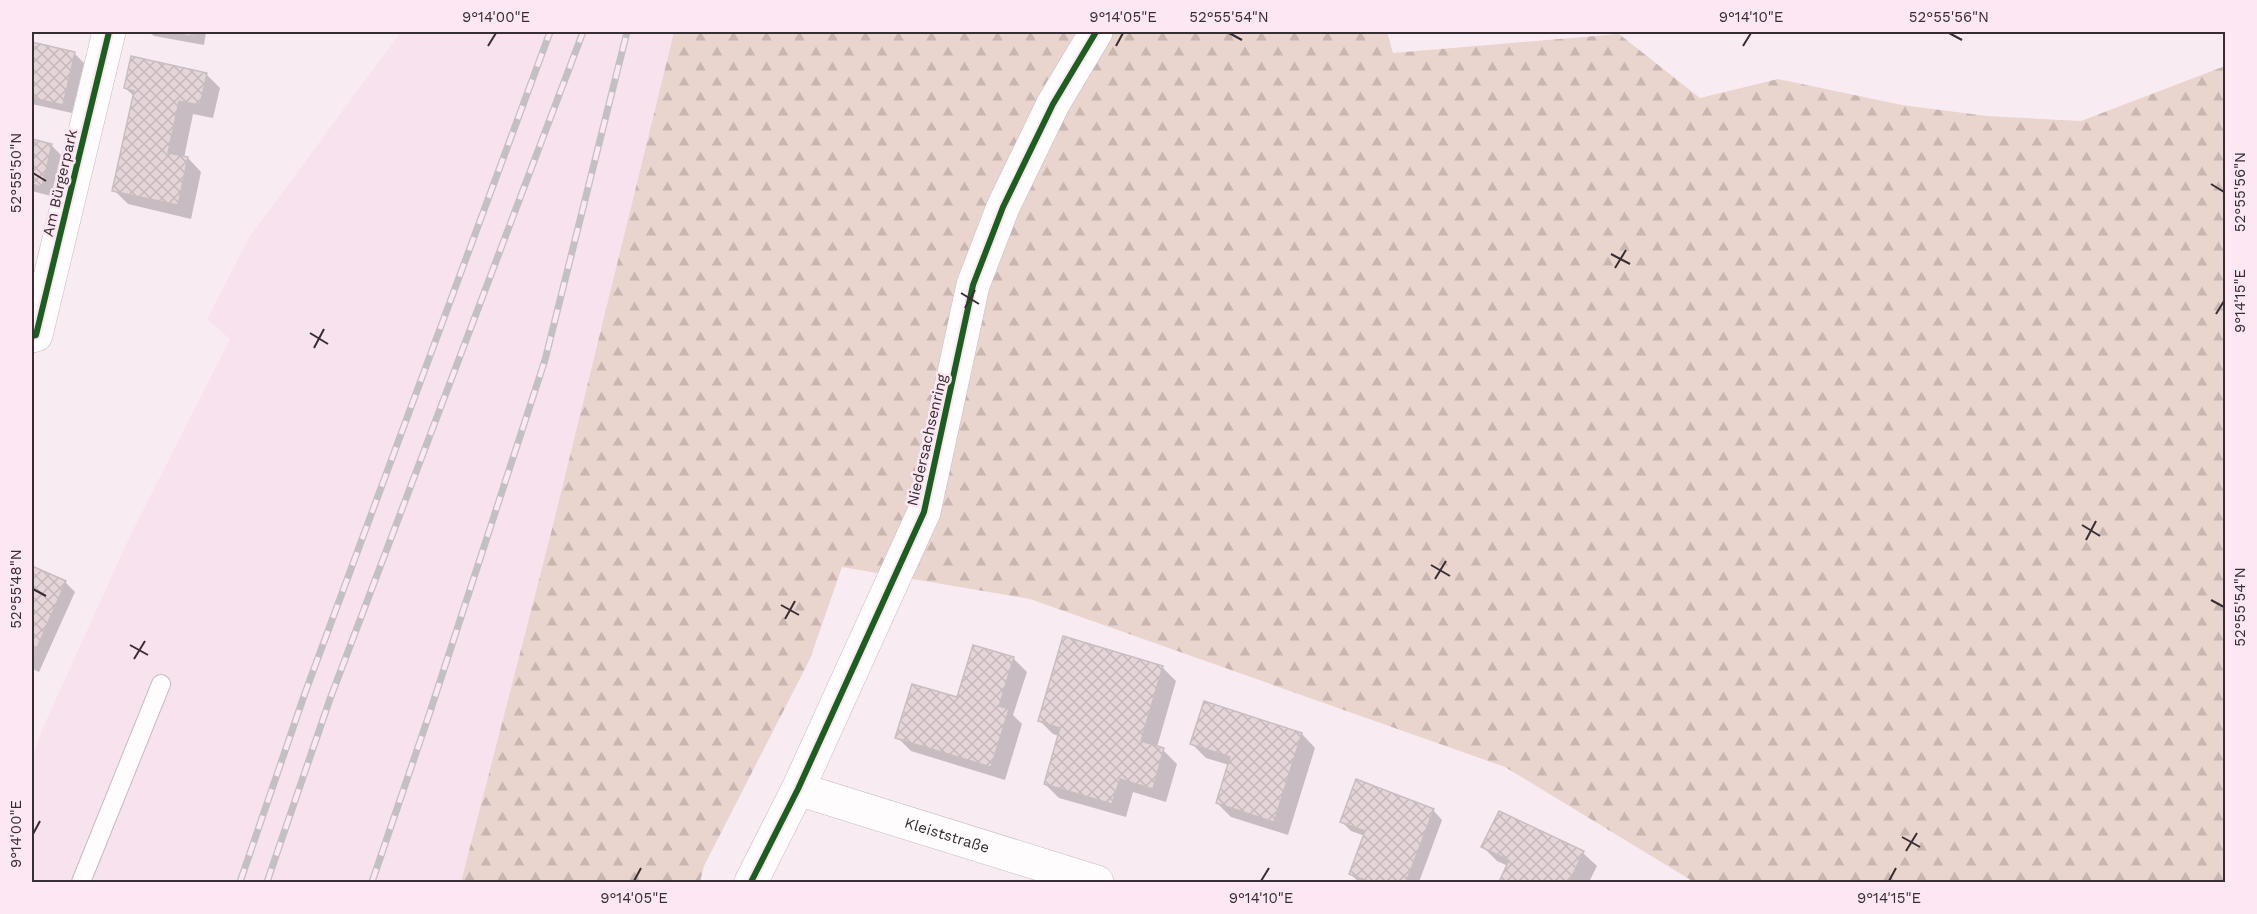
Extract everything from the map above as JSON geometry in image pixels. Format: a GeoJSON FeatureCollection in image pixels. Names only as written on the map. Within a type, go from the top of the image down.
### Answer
{"type":"FeatureCollection","features":[{"type":"Feature","properties":{"kind":"street","name":"Am Bürgerpark"},"geometry":{"type":"LineString","coordinates":[[32,336],[36,335],[109,32]]}},
{"type":"Feature","properties":{"kind":"street","name":"Niedersachsenring"},"geometry":{"type":"LineString","coordinates":[[751,882],[798,789],[924,512],[973,285],[1003,207],[1053,104],[1096,32]]}},
{"type":"Feature","properties":{"kind":"street","name":"Kleiststraße"},"geometry":{"type":"LineString","coordinates":[[798,789],[1096,882]]}},
{"type":"Feature","properties":{"kind":"lane"},"geometry":{"type":"LineString","coordinates":[[81,882],[161,684]]}},
{"type":"Feature","properties":{"kind":"shaded area"},"geometry":{"type":"Polygon","coordinates":[[[401,32],[674,32],[552,529],[461,882],[32,882],[32,759],[42,730],[129,538],[230,339],[207,319],[250,236],[401,32]]]}},
{"type":"Feature","properties":{"kind":"green space"},"geometry":{"type":"Polygon","coordinates":[[[674,32],[1387,32],[1393,53],[1619,34],[1700,98],[1778,79],[1902,105],[1987,116],[2081,121],[2225,66],[2225,882],[1694,882],[1505,767],[1030,599],[842,567],[810,659],[704,866],[700,882],[461,882],[552,529],[674,32]]]}},
{"type":"Feature","properties":{"kind":"building"},"geometry":{"type":"Polygon","coordinates":[[[168,32],[196,32],[195,37],[168,32]]]}},
{"type":"Feature","properties":{"kind":"building"},"geometry":{"type":"Polygon","coordinates":[[[32,42],[75,52],[63,105],[32,98],[32,42]]]}},
{"type":"Feature","properties":{"kind":"building"},"geometry":{"type":"Polygon","coordinates":[[[131,56],[207,73],[200,105],[179,101],[168,153],[188,157],[178,205],[112,191],[134,91],[124,88],[131,56]]]}},
{"type":"Feature","properties":{"kind":"building"},"geometry":{"type":"Polygon","coordinates":[[[32,139],[52,144],[42,187],[32,184],[32,139]]]}},
{"type":"Feature","properties":{"kind":"building"},"geometry":{"type":"Polygon","coordinates":[[[32,566],[66,581],[32,659],[32,566]]]}},
{"type":"Feature","properties":{"kind":"building"},"geometry":{"type":"Polygon","coordinates":[[[1063,636],[1163,666],[1141,741],[1164,748],[1153,789],[1120,779],[1112,804],[1044,784],[1060,728],[1038,721],[1063,636]]]}},
{"type":"Feature","properties":{"kind":"building"},"geometry":{"type":"Polygon","coordinates":[[[973,645],[1014,657],[999,706],[1009,709],[991,767],[895,738],[912,684],[957,697],[973,645]]]}},
{"type":"Feature","properties":{"kind":"building"},"geometry":{"type":"Polygon","coordinates":[[[1204,701],[1302,733],[1274,822],[1216,803],[1230,757],[1190,744],[1204,701]]]}},
{"type":"Feature","properties":{"kind":"building"},"geometry":{"type":"Polygon","coordinates":[[[1356,779],[1434,809],[1406,882],[1371,882],[1349,874],[1365,831],[1340,822],[1356,779]]]}},
{"type":"Feature","properties":{"kind":"building"},"geometry":{"type":"Polygon","coordinates":[[[1499,811],[1584,851],[1569,882],[1499,882],[1509,860],[1481,847],[1499,811]]]}},
{"type":"Feature","properties":{"kind":"railway"},"geometry":{"type":"LineString","coordinates":[[240,882],[305,693],[550,32]]}},
{"type":"Feature","properties":{"kind":"railway"},"geometry":{"type":"LineString","coordinates":[[267,882],[330,699],[583,32]]}},
{"type":"Feature","properties":{"kind":"railway"},"geometry":{"type":"LineString","coordinates":[[372,882],[545,360],[627,32]]}},
{"type":"Feature","properties":{"kind":"cycle path"},"geometry":{"type":"LineString","coordinates":[[32,336],[36,335],[109,32]]}},
{"type":"Feature","properties":{"kind":"cycle path"},"geometry":{"type":"LineString","coordinates":[[751,882],[798,789],[924,512],[973,285],[1003,207],[1053,104],[1096,32]]}}]}
